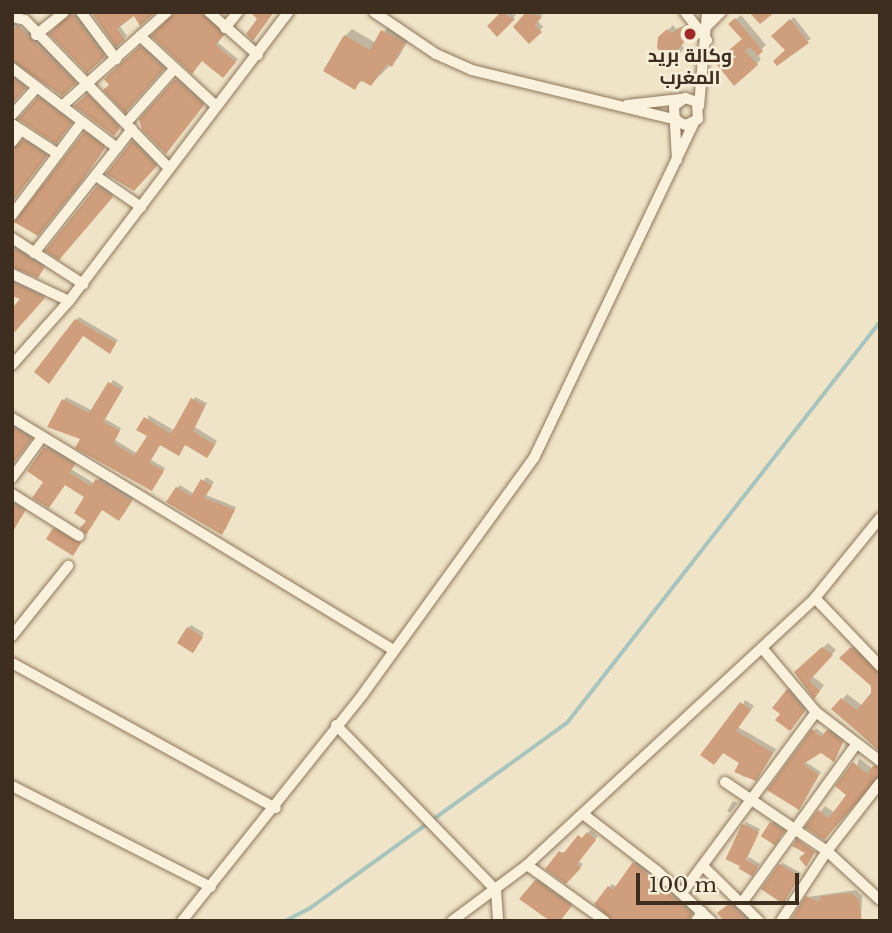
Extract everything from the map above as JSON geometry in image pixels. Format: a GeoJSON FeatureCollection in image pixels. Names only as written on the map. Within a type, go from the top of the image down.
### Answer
{"type":"FeatureCollection","features":[{"type":"Feature","properties":{"kind":"street"},"geometry":{"type":"LineString","coordinates":[[36,35],[64,12]]}},
{"type":"Feature","properties":{"kind":"street"},"geometry":{"type":"LineString","coordinates":[[81,12],[116,59]]}},
{"type":"Feature","properties":{"kind":"street"},"geometry":{"type":"LineString","coordinates":[[62,106],[89,85],[167,12]]}},
{"type":"Feature","properties":{"kind":"street"},"geometry":{"type":"LineString","coordinates":[[209,12],[258,55]]}},
{"type":"Feature","properties":{"kind":"street"},"geometry":{"type":"LineString","coordinates":[[225,28],[238,12]]}},
{"type":"Feature","properties":{"kind":"street"},"geometry":{"type":"LineString","coordinates":[[12,365],[83,284],[168,167],[258,55],[288,12]]}},
{"type":"Feature","properties":{"kind":"street"},"geometry":{"type":"LineString","coordinates":[[374,12],[459,66],[623,105],[677,121],[694,122]]}},
{"type":"Feature","properties":{"kind":"street"},"geometry":{"type":"LineString","coordinates":[[685,12],[707,40]]}},
{"type":"Feature","properties":{"kind":"street"},"geometry":{"type":"LineString","coordinates":[[181,921],[276,808],[534,458],[677,166],[699,106],[705,65],[707,12]]}},
{"type":"Feature","properties":{"kind":"street"},"geometry":{"type":"LineString","coordinates":[[708,25],[720,12]]}},
{"type":"Feature","properties":{"kind":"street"},"geometry":{"type":"LineString","coordinates":[[12,17],[25,20],[36,35],[89,85],[168,167]]}},
{"type":"Feature","properties":{"kind":"street"},"geometry":{"type":"LineString","coordinates":[[140,36],[216,106]]}},
{"type":"Feature","properties":{"kind":"street"},"geometry":{"type":"LineString","coordinates":[[677,166],[677,121],[674,106],[685,99],[705,65]]}},
{"type":"Feature","properties":{"kind":"street"},"geometry":{"type":"LineString","coordinates":[[12,68],[117,148]]}},
{"type":"Feature","properties":{"kind":"street"},"geometry":{"type":"LineString","coordinates":[[34,253],[96,176],[175,68]]}},
{"type":"Feature","properties":{"kind":"street"},"geometry":{"type":"LineString","coordinates":[[12,115],[36,88]]}},
{"type":"Feature","properties":{"kind":"street"},"geometry":{"type":"LineString","coordinates":[[623,105],[685,99],[699,106]]}},
{"type":"Feature","properties":{"kind":"street"},"geometry":{"type":"LineString","coordinates":[[12,215],[82,122]]}},
{"type":"Feature","properties":{"kind":"street"},"geometry":{"type":"LineString","coordinates":[[12,124],[58,154]]}},
{"type":"Feature","properties":{"kind":"street"},"geometry":{"type":"LineString","coordinates":[[12,142],[21,130]]}},
{"type":"Feature","properties":{"kind":"street"},"geometry":{"type":"LineString","coordinates":[[96,176],[141,207]]}},
{"type":"Feature","properties":{"kind":"street"},"geometry":{"type":"LineString","coordinates":[[12,238],[83,284]]}},
{"type":"Feature","properties":{"kind":"street"},"geometry":{"type":"LineString","coordinates":[[12,274],[69,301]]}},
{"type":"Feature","properties":{"kind":"street"},"geometry":{"type":"LineString","coordinates":[[12,418],[394,650]]}},
{"type":"Feature","properties":{"kind":"street"},"geometry":{"type":"LineString","coordinates":[[12,478],[42,437]]}},
{"type":"Feature","properties":{"kind":"street"},"geometry":{"type":"LineString","coordinates":[[12,494],[79,537]]}},
{"type":"Feature","properties":{"kind":"street"},"geometry":{"type":"LineString","coordinates":[[452,921],[527,865],[762,648],[815,598],[880,519]]}},
{"type":"Feature","properties":{"kind":"street"},"geometry":{"type":"LineString","coordinates":[[12,636],[68,566]]}},
{"type":"Feature","properties":{"kind":"street"},"geometry":{"type":"LineString","coordinates":[[815,598],[880,666]]}},
{"type":"Feature","properties":{"kind":"street"},"geometry":{"type":"LineString","coordinates":[[762,648],[817,712],[855,746],[880,761]]}},
{"type":"Feature","properties":{"kind":"street"},"geometry":{"type":"LineString","coordinates":[[12,663],[276,808]]}},
{"type":"Feature","properties":{"kind":"street"},"geometry":{"type":"LineString","coordinates":[[682,892],[705,868],[817,712]]}},
{"type":"Feature","properties":{"kind":"street"},"geometry":{"type":"LineString","coordinates":[[336,725],[496,890],[498,921]]}},
{"type":"Feature","properties":{"kind":"street"},"geometry":{"type":"LineString","coordinates":[[741,904],[855,746]]}},
{"type":"Feature","properties":{"kind":"street"},"geometry":{"type":"LineString","coordinates":[[725,782],[827,851],[880,900]]}},
{"type":"Feature","properties":{"kind":"street"},"geometry":{"type":"LineString","coordinates":[[781,921],[827,851],[880,783]]}},
{"type":"Feature","properties":{"kind":"street"},"geometry":{"type":"LineString","coordinates":[[12,786],[211,887]]}},
{"type":"Feature","properties":{"kind":"street"},"geometry":{"type":"LineString","coordinates":[[583,814],[682,892],[699,916],[711,921]]}},
{"type":"Feature","properties":{"kind":"street"},"geometry":{"type":"LineString","coordinates":[[527,865],[605,921]]}},
{"type":"Feature","properties":{"kind":"street"},"geometry":{"type":"LineString","coordinates":[[705,868],[759,921]]}},
{"type":"Feature","properties":{"kind":"building"},"geometry":{"type":"Polygon","coordinates":[[[71,12],[105,57],[87,73],[49,34],[71,12]]]}},
{"type":"Feature","properties":{"kind":"building"},"geometry":{"type":"Polygon","coordinates":[[[96,12],[156,12],[140,26],[134,16],[117,29],[125,40],[116,47],[93,15],[96,12]]]}},
{"type":"Feature","properties":{"kind":"building"},"geometry":{"type":"Polygon","coordinates":[[[174,12],[202,12],[224,35],[216,45],[236,62],[223,78],[202,61],[192,74],[151,36],[174,12]]]}},
{"type":"Feature","properties":{"kind":"building"},"geometry":{"type":"Polygon","coordinates":[[[250,12],[274,12],[253,41],[246,34],[257,19],[250,12]]]}},
{"type":"Feature","properties":{"kind":"building"},"geometry":{"type":"Polygon","coordinates":[[[501,12],[515,19],[497,37],[487,26],[501,12]]]}},
{"type":"Feature","properties":{"kind":"building"},"geometry":{"type":"Polygon","coordinates":[[[526,12],[542,17],[535,25],[542,32],[529,44],[513,27],[526,12]]]}},
{"type":"Feature","properties":{"kind":"building"},"geometry":{"type":"Polygon","coordinates":[[[749,12],[775,12],[760,24],[749,12]]]}},
{"type":"Feature","properties":{"kind":"building"},"geometry":{"type":"Polygon","coordinates":[[[735,18],[763,51],[758,56],[750,47],[745,51],[758,65],[734,86],[715,62],[742,39],[728,24],[735,18]]]}},
{"type":"Feature","properties":{"kind":"building"},"geometry":{"type":"Polygon","coordinates":[[[790,19],[809,43],[777,66],[773,61],[785,50],[771,36],[790,19]]]}},
{"type":"Feature","properties":{"kind":"building"},"geometry":{"type":"Polygon","coordinates":[[[18,26],[76,83],[62,96],[12,61],[12,31],[18,26]]]}},
{"type":"Feature","properties":{"kind":"building"},"geometry":{"type":"Polygon","coordinates":[[[683,27],[690,36],[677,50],[680,54],[673,66],[657,48],[658,37],[667,29],[671,33],[683,27]]]}},
{"type":"Feature","properties":{"kind":"building"},"geometry":{"type":"Polygon","coordinates":[[[381,30],[405,43],[392,67],[387,64],[371,86],[360,80],[355,90],[323,71],[344,35],[370,50],[381,30]]]}},
{"type":"Feature","properties":{"kind":"building"},"geometry":{"type":"Polygon","coordinates":[[[140,46],[164,69],[125,113],[103,90],[109,85],[104,79],[140,46]]]}},
{"type":"Feature","properties":{"kind":"building"},"geometry":{"type":"Polygon","coordinates":[[[12,78],[26,88],[12,104],[12,78]]]}},
{"type":"Feature","properties":{"kind":"building"},"geometry":{"type":"Polygon","coordinates":[[[175,79],[204,105],[166,154],[142,130],[139,119],[175,79]]]}},
{"type":"Feature","properties":{"kind":"building"},"geometry":{"type":"Polygon","coordinates":[[[87,94],[120,128],[114,136],[74,106],[87,94]]]}},
{"type":"Feature","properties":{"kind":"building"},"geometry":{"type":"Polygon","coordinates":[[[38,97],[72,123],[56,144],[18,119],[38,97]]]}},
{"type":"Feature","properties":{"kind":"building"},"geometry":{"type":"Polygon","coordinates":[[[84,132],[105,148],[82,181],[38,236],[14,222],[84,132]]]}},
{"type":"Feature","properties":{"kind":"building"},"geometry":{"type":"Polygon","coordinates":[[[23,140],[47,156],[12,202],[12,149],[23,140]]]}},
{"type":"Feature","properties":{"kind":"building"},"geometry":{"type":"Polygon","coordinates":[[[132,141],[157,166],[134,191],[106,174],[132,141]]]}},
{"type":"Feature","properties":{"kind":"building"},"geometry":{"type":"Polygon","coordinates":[[[97,186],[113,197],[59,260],[45,251],[97,186]]]}},
{"type":"Feature","properties":{"kind":"building"},"geometry":{"type":"Polygon","coordinates":[[[15,248],[44,268],[38,278],[12,267],[15,248]]]}},
{"type":"Feature","properties":{"kind":"building"},"geometry":{"type":"Polygon","coordinates":[[[12,282],[45,298],[12,335],[12,308],[20,299],[12,296],[12,282]]]}},
{"type":"Feature","properties":{"kind":"building"},"geometry":{"type":"Polygon","coordinates":[[[75,319],[116,343],[110,354],[83,336],[49,384],[34,372],[75,319]]]}},
{"type":"Feature","properties":{"kind":"building"},"geometry":{"type":"Polygon","coordinates":[[[108,382],[122,390],[103,422],[120,431],[113,443],[134,456],[147,436],[136,430],[144,417],[171,434],[191,398],[205,406],[193,431],[215,445],[207,458],[185,445],[179,456],[160,445],[149,463],[164,471],[152,491],[75,448],[80,439],[47,427],[62,399],[89,413],[108,382]]]}},
{"type":"Feature","properties":{"kind":"building"},"geometry":{"type":"Polygon","coordinates":[[[12,427],[32,439],[12,465],[12,427]]]}},
{"type":"Feature","properties":{"kind":"building"},"geometry":{"type":"Polygon","coordinates":[[[44,447],[75,465],[69,473],[91,486],[96,479],[132,501],[119,521],[102,510],[86,535],[80,528],[86,521],[74,513],[84,497],[65,485],[49,508],[32,498],[43,482],[27,471],[44,447]]]}},
{"type":"Feature","properties":{"kind":"building"},"geometry":{"type":"Polygon","coordinates":[[[201,479],[212,486],[204,498],[235,510],[222,535],[166,502],[176,487],[191,496],[201,479]]]}},
{"type":"Feature","properties":{"kind":"building"},"geometry":{"type":"Polygon","coordinates":[[[12,503],[25,511],[12,533],[12,503]]]}},
{"type":"Feature","properties":{"kind":"building"},"geometry":{"type":"Polygon","coordinates":[[[53,528],[81,543],[73,556],[46,539],[53,528]]]}},
{"type":"Feature","properties":{"kind":"building"},"geometry":{"type":"Polygon","coordinates":[[[187,627],[203,637],[193,653],[177,643],[187,627]]]}},
{"type":"Feature","properties":{"kind":"building"},"geometry":{"type":"Polygon","coordinates":[[[822,647],[833,655],[809,681],[820,691],[814,699],[794,672],[822,647]]]}},
{"type":"Feature","properties":{"kind":"building"},"geometry":{"type":"Polygon","coordinates":[[[851,647],[880,673],[880,751],[831,709],[841,698],[857,710],[871,693],[871,686],[839,658],[851,647]]]}},
{"type":"Feature","properties":{"kind":"building"},"geometry":{"type":"Polygon","coordinates":[[[787,689],[805,711],[790,731],[775,720],[780,714],[772,708],[787,689]]]}},
{"type":"Feature","properties":{"kind":"building"},"geometry":{"type":"Polygon","coordinates":[[[740,702],[751,710],[736,731],[773,753],[756,781],[734,772],[739,763],[723,753],[714,765],[700,755],[740,702]]]}},
{"type":"Feature","properties":{"kind":"building"},"geometry":{"type":"Polygon","coordinates":[[[812,729],[821,737],[827,730],[843,742],[834,762],[821,753],[803,764],[819,775],[799,810],[767,790],[812,729]]]}},
{"type":"Feature","properties":{"kind":"building"},"geometry":{"type":"Polygon","coordinates":[[[853,762],[867,774],[874,765],[880,768],[880,776],[824,840],[805,827],[818,810],[829,818],[846,795],[835,786],[853,762]]]}},
{"type":"Feature","properties":{"kind":"building"},"geometry":{"type":"Polygon","coordinates":[[[770,822],[784,831],[775,846],[761,836],[770,822]]]}},
{"type":"Feature","properties":{"kind":"building"},"geometry":{"type":"Polygon","coordinates":[[[742,824],[759,832],[743,867],[726,859],[742,824]]]}},
{"type":"Feature","properties":{"kind":"building"},"geometry":{"type":"Polygon","coordinates":[[[587,832],[596,840],[577,864],[581,868],[566,884],[545,869],[559,851],[563,854],[578,835],[582,838],[587,832]]]}},
{"type":"Feature","properties":{"kind":"building"},"geometry":{"type":"Polygon","coordinates":[[[797,839],[815,852],[806,867],[799,858],[805,853],[792,846],[797,839]]]}},
{"type":"Feature","properties":{"kind":"building"},"geometry":{"type":"Polygon","coordinates":[[[744,859],[758,867],[752,877],[738,869],[744,859]]]}},
{"type":"Feature","properties":{"kind":"building"},"geometry":{"type":"Polygon","coordinates":[[[633,862],[692,914],[689,921],[612,921],[594,904],[608,886],[613,890],[633,862]]]}},
{"type":"Feature","properties":{"kind":"building"},"geometry":{"type":"Polygon","coordinates":[[[779,864],[800,876],[783,904],[761,889],[779,864]]]}},
{"type":"Feature","properties":{"kind":"building"},"geometry":{"type":"Polygon","coordinates":[[[535,880],[572,906],[560,921],[550,921],[519,899],[535,880]]]}},
{"type":"Feature","properties":{"kind":"building"},"geometry":{"type":"Polygon","coordinates":[[[852,893],[859,900],[862,921],[790,921],[806,896],[818,902],[821,896],[852,893]]]}},
{"type":"Feature","properties":{"kind":"building"},"geometry":{"type":"Polygon","coordinates":[[[730,903],[748,921],[724,921],[717,913],[730,903]]]}},
{"type":"Feature","properties":{"kind":"waterway"},"geometry":{"type":"LineString","coordinates":[[285,921],[309,909],[567,723],[880,322]]}},
{"type":"Feature","properties":{"kind":"place","name":"وكالة بريد المغرب"},"geometry":{"type":"Point","coordinates":[690,34]}}]}
